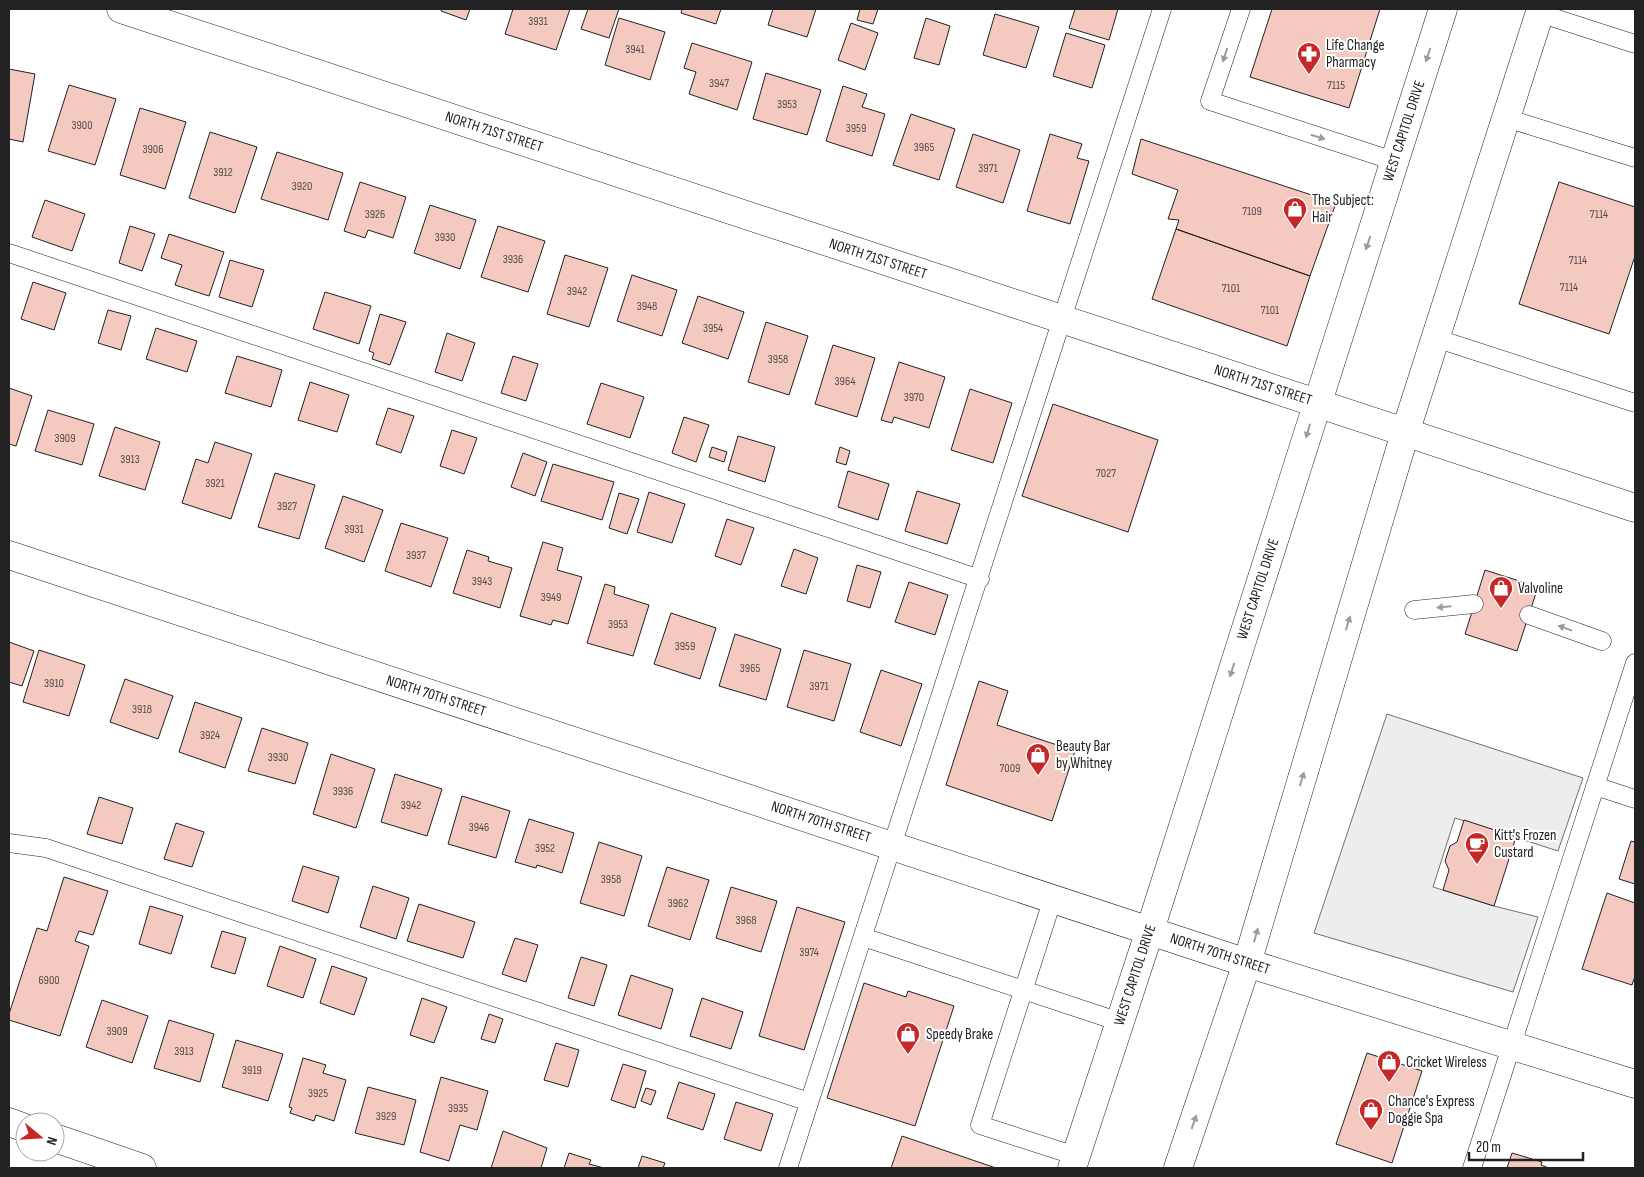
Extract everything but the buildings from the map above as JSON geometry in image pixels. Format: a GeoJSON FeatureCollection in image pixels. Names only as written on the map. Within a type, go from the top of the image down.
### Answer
{"type":"FeatureCollection","features":[{"type":"Feature","properties":{"kind":"street","name":"NORTH 71ST STREET"},"geometry":{"type":"LineString","coordinates":[[121,9],[1635,508]]}},
{"type":"Feature","properties":{"kind":"street","name":"WEST CAPITOL DRIVE"},"geometry":{"type":"LineString","coordinates":[[1074,1162],[1150,930],[1443,9]]}},
{"type":"Feature","properties":{"kind":"street"},"geometry":{"type":"LineString","coordinates":[[1178,1168],[1247,963],[1405,433],[1540,11]]}},
{"type":"Feature","properties":{"kind":"street","name":"NORTH 70TH STREET"},"geometry":{"type":"LineString","coordinates":[[9,555],[1247,963],[1635,1084]]}},
{"type":"Feature","properties":{"kind":"street"},"geometry":{"type":"LineString","coordinates":[[65,1141],[142,1168]]}},
{"type":"Feature","properties":{"kind":"lane"},"geometry":{"type":"LineString","coordinates":[[788,1168],[980,579],[1162,9]]}},
{"type":"Feature","properties":{"kind":"lane"},"geometry":{"type":"LineString","coordinates":[[1241,9],[1210,101],[1394,161]]}},
{"type":"Feature","properties":{"kind":"lane"},"geometry":{"type":"LineString","coordinates":[[1540,11],[1635,44]]}},
{"type":"Feature","properties":{"kind":"lane"},"geometry":{"type":"LineString","coordinates":[[1506,118],[1635,158]]}},
{"type":"Feature","properties":{"kind":"lane"},"geometry":{"type":"LineString","coordinates":[[9,253],[980,579]]}},
{"type":"Feature","properties":{"kind":"lane"},"geometry":{"type":"LineString","coordinates":[[1435,338],[1635,403]]}},
{"type":"Feature","properties":{"kind":"lane"},"geometry":{"type":"LineString","coordinates":[[1414,610],[1474,604]]}},
{"type":"Feature","properties":{"kind":"lane"},"geometry":{"type":"LineString","coordinates":[[1529,615],[1602,641]]}},
{"type":"Feature","properties":{"kind":"lane"},"geometry":{"type":"LineString","coordinates":[[1472,1168],[1635,663]]}},
{"type":"Feature","properties":{"kind":"lane"},"geometry":{"type":"LineString","coordinates":[[1595,786],[1635,799]]}},
{"type":"Feature","properties":{"kind":"lane"},"geometry":{"type":"LineString","coordinates":[[9,843],[46,848],[809,1102]]}},
{"type":"Feature","properties":{"kind":"lane"},"geometry":{"type":"LineString","coordinates":[[1053,898],[980,1125],[1074,1162]]}},
{"type":"Feature","properties":{"kind":"lane"},"geometry":{"type":"LineString","coordinates":[[863,937],[1120,1022]]}},
{"type":"Feature","properties":{"kind":"shaded area"},"geometry":{"type":"Polygon","coordinates":[[[1387,714],[1583,778],[1558,851],[1455,818],[1433,887],[1494,906],[1538,917],[1513,992],[1314,933],[1387,714]]]}},
{"type":"Feature","properties":{"kind":"place","name":"Life Change Pharmacy"},"geometry":{"type":"Point","coordinates":[1309,75]}},
{"type":"Feature","properties":{"kind":"place","name":"The Subject: Hair"},"geometry":{"type":"Point","coordinates":[1295,230]}},
{"type":"Feature","properties":{"kind":"place","name":"Valvoline"},"geometry":{"type":"Point","coordinates":[1501,609]}},
{"type":"Feature","properties":{"kind":"place","name":"Beauty Bar by Whitney"},"geometry":{"type":"Point","coordinates":[1038,776]}},
{"type":"Feature","properties":{"kind":"place","name":"Kitt's Frozen Custard"},"geometry":{"type":"Point","coordinates":[1477,865]}},
{"type":"Feature","properties":{"kind":"place","name":"Speedy Brake"},"geometry":{"type":"Point","coordinates":[908,1055]}},
{"type":"Feature","properties":{"kind":"place","name":"Cricket Wireless"},"geometry":{"type":"Point","coordinates":[1389,1083]}},
{"type":"Feature","properties":{"kind":"place","name":"Chance's Express Doggie Spa"},"geometry":{"type":"Point","coordinates":[1371,1131]}}]}
